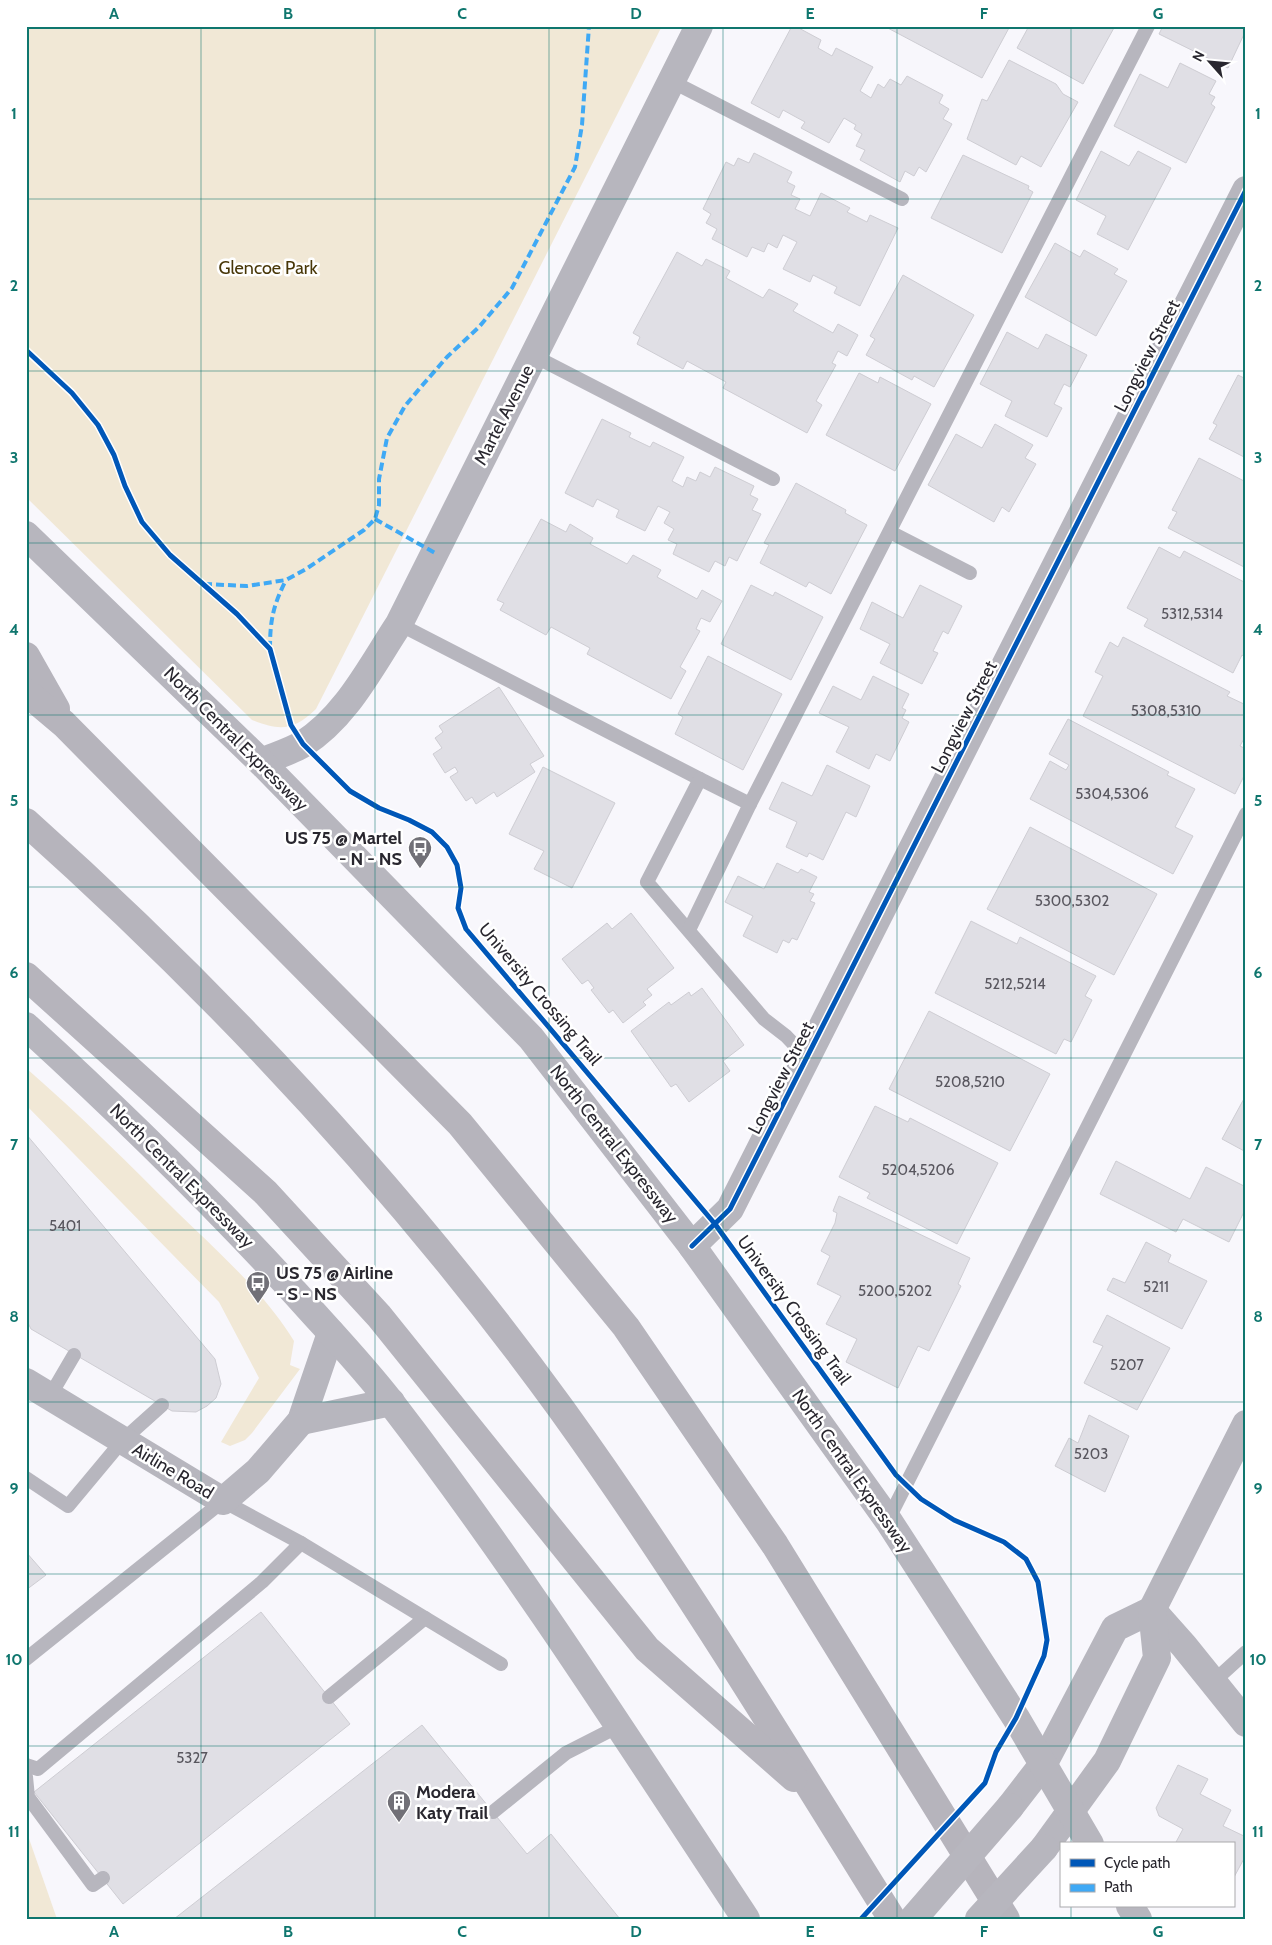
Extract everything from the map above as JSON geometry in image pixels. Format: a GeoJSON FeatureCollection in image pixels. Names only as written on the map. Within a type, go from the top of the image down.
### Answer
{"type":"FeatureCollection","features":[{"type":"Feature","properties":{"kind":"highway"},"geometry":{"type":"LineString","coordinates":[[26,656],[64,724]]}},
{"type":"Feature","properties":{"kind":"highway"},"geometry":{"type":"LineString","coordinates":[[26,692],[64,724],[460,1124],[626,1327],[775,1545],[1006,1919]]}},
{"type":"Feature","properties":{"kind":"highway"},"geometry":{"type":"LineString","coordinates":[[26,822],[124,913],[264,1052],[360,1158],[464,1282],[560,1408],[631,1508],[708,1626],[892,1919]]}},
{"type":"Feature","properties":{"kind":"highway"},"geometry":{"type":"LineString","coordinates":[[26,976],[266,1193],[379,1316],[647,1649],[817,1799]]}},
{"type":"Feature","properties":{"kind":"street","name":"Martel Avenue"},"geometry":{"type":"LineString","coordinates":[[261,762],[303,744],[326,727],[346,706],[399,624],[699,26]]}},
{"type":"Feature","properties":{"kind":"street","name":"Longview Street"},"geometry":{"type":"LineString","coordinates":[[692,1246],[730,1209],[1246,190]]}},
{"type":"Feature","properties":{"kind":"street","name":"North Central Expressway"},"geometry":{"type":"LineString","coordinates":[[26,535],[261,762],[531,1038],[692,1246],[888,1520],[1044,1764],[1089,1842]]}},
{"type":"Feature","properties":{"kind":"street","name":"North Central Expressway"},"geometry":{"type":"LineString","coordinates":[[26,1026],[100,1094],[235,1227],[391,1402],[493,1542],[619,1726],[746,1919]]}},
{"type":"Feature","properties":{"kind":"street","name":"Airline Road"},"geometry":{"type":"LineString","coordinates":[[26,1382],[223,1501],[258,1471],[301,1421],[331,1333]]}},
{"type":"Feature","properties":{"kind":"street"},"geometry":{"type":"LineString","coordinates":[[301,1421],[391,1402]]}},
{"type":"Feature","properties":{"kind":"street"},"geometry":{"type":"LineString","coordinates":[[979,1919],[1044,1848],[1107,1761],[1157,1658],[1152,1610],[1246,1424]]}},
{"type":"Feature","properties":{"kind":"street"},"geometry":{"type":"LineString","coordinates":[[1152,1610],[1246,1723]]}},
{"type":"Feature","properties":{"kind":"street"},"geometry":{"type":"LineString","coordinates":[[913,1919],[1010,1807],[1044,1764],[1115,1628],[1152,1610]]}},
{"type":"Feature","properties":{"kind":"street"},"geometry":{"type":"LineString","coordinates":[[1131,1908],[1138,1919]]}},
{"type":"Feature","properties":{"kind":"lane"},"geometry":{"type":"LineString","coordinates":[[690,930],[750,804],[1148,26]]}},
{"type":"Feature","properties":{"kind":"lane"},"geometry":{"type":"LineString","coordinates":[[671,81],[902,199]]}},
{"type":"Feature","properties":{"kind":"lane"},"geometry":{"type":"LineString","coordinates":[[534,356],[773,479]]}},
{"type":"Feature","properties":{"kind":"lane"},"geometry":{"type":"LineString","coordinates":[[890,532],[970,573]]}},
{"type":"Feature","properties":{"kind":"lane"},"geometry":{"type":"LineString","coordinates":[[399,624],[750,804]]}},
{"type":"Feature","properties":{"kind":"lane"},"geometry":{"type":"LineString","coordinates":[[700,779],[647,882],[690,930],[764,1019],[786,1036],[807,1058]]}},
{"type":"Feature","properties":{"kind":"lane"},"geometry":{"type":"LineString","coordinates":[[888,1520],[1246,814]]}},
{"type":"Feature","properties":{"kind":"lane"},"geometry":{"type":"LineString","coordinates":[[50,1396],[74,1354]]}},
{"type":"Feature","properties":{"kind":"lane"},"geometry":{"type":"LineString","coordinates":[[26,1478],[68,1506],[123,1440],[162,1405]]}},
{"type":"Feature","properties":{"kind":"lane"},"geometry":{"type":"LineString","coordinates":[[26,1659],[223,1501],[302,1544],[500,1664]]}},
{"type":"Feature","properties":{"kind":"lane"},"geometry":{"type":"LineString","coordinates":[[26,1765],[38,1769],[262,1582],[302,1544]]}},
{"type":"Feature","properties":{"kind":"lane"},"geometry":{"type":"LineString","coordinates":[[329,1697],[425,1618]]}},
{"type":"Feature","properties":{"kind":"lane"},"geometry":{"type":"LineString","coordinates":[[1213,1682],[1246,1652]]}},
{"type":"Feature","properties":{"kind":"lane"},"geometry":{"type":"LineString","coordinates":[[493,1812],[566,1753],[619,1726]]}},
{"type":"Feature","properties":{"kind":"lane"},"geometry":{"type":"LineString","coordinates":[[26,1777],[28,1797],[93,1885],[103,1878]]}},
{"type":"Feature","properties":{"kind":"green space","name":"Glencoe Park"},"geometry":{"type":"Polygon","coordinates":[[[26,26],[662,26],[316,709],[300,722],[293,725],[278,727],[252,720],[26,497],[26,26]]]}},
{"type":"Feature","properties":{"kind":"green space"},"geometry":{"type":"Polygon","coordinates":[[[26,1068],[103,1139],[240,1273],[269,1306],[294,1341],[290,1365],[300,1369],[245,1440],[230,1446],[221,1442],[259,1378],[219,1302],[26,1105],[26,1068]]]}},
{"type":"Feature","properties":{"kind":"green space"},"geometry":{"type":"Polygon","coordinates":[[[26,1830],[57,1919],[26,1919],[26,1830]]]}},
{"type":"Feature","properties":{"kind":"building"},"geometry":{"type":"Polygon","coordinates":[[[792,26],[821,40],[818,48],[832,56],[836,48],[873,67],[860,91],[871,98],[878,84],[884,88],[890,79],[901,85],[907,76],[943,95],[939,103],[949,109],[943,119],[952,124],[926,172],[919,167],[914,176],[905,171],[900,182],[860,160],[865,150],[856,146],[862,134],[854,129],[856,125],[844,118],[829,143],[801,128],[805,122],[783,110],[779,118],[751,103],[792,26]]]}},
{"type":"Feature","properties":{"kind":"building"},"geometry":{"type":"Polygon","coordinates":[[[884,26],[1010,26],[982,78],[884,26]]]}},
{"type":"Feature","properties":{"kind":"building"},"geometry":{"type":"Polygon","coordinates":[[[1029,26],[1115,26],[1083,84],[1017,48],[1029,26]]]}},
{"type":"Feature","properties":{"kind":"building"},"geometry":{"type":"Polygon","coordinates":[[[1163,26],[1246,26],[1246,30],[1228,68],[1159,34],[1163,26]]]}},
{"type":"Feature","properties":{"kind":"building"},"geometry":{"type":"Polygon","coordinates":[[[1009,60],[1056,84],[1063,94],[1078,102],[1041,167],[1021,156],[1016,165],[967,139],[982,99],[987,101],[1009,60]]]}},
{"type":"Feature","properties":{"kind":"building"},"geometry":{"type":"Polygon","coordinates":[[[1180,63],[1216,81],[1209,94],[1215,97],[1211,104],[1215,107],[1186,163],[1114,126],[1140,74],[1168,88],[1180,63]]]}},
{"type":"Feature","properties":{"kind":"building"},"geometry":{"type":"Polygon","coordinates":[[[1101,151],[1129,166],[1138,151],[1171,168],[1128,250],[1097,234],[1106,216],[1076,200],[1101,151]]]}},
{"type":"Feature","properties":{"kind":"building"},"geometry":{"type":"Polygon","coordinates":[[[754,153],[792,172],[787,182],[795,186],[791,195],[800,199],[795,209],[810,216],[821,193],[850,208],[847,212],[867,222],[870,215],[898,228],[860,306],[834,293],[837,287],[813,275],[810,282],[783,269],[797,242],[783,235],[777,248],[768,243],[764,252],[752,247],[747,257],[712,239],[717,229],[706,223],[711,214],[703,209],[726,162],[734,166],[738,158],[749,163],[754,153]]]}},
{"type":"Feature","properties":{"kind":"building"},"geometry":{"type":"Polygon","coordinates":[[[963,155],[1029,186],[1028,189],[1033,192],[1002,253],[931,218],[963,155]]]}},
{"type":"Feature","properties":{"kind":"building"},"geometry":{"type":"Polygon","coordinates":[[[1055,243],[1080,257],[1084,250],[1118,269],[1114,274],[1127,281],[1096,336],[1025,297],[1055,243]]]}},
{"type":"Feature","properties":{"kind":"building"},"geometry":{"type":"Polygon","coordinates":[[[677,252],[702,266],[706,259],[730,271],[726,278],[763,298],[769,289],[798,304],[793,311],[833,333],[838,324],[858,335],[847,356],[838,351],[832,363],[836,365],[816,401],[822,405],[807,433],[723,388],[726,382],[687,361],[683,369],[637,344],[640,337],[633,333],[677,252]]]}},
{"type":"Feature","properties":{"kind":"building"},"geometry":{"type":"Polygon","coordinates":[[[903,275],[974,315],[934,387],[914,376],[912,380],[866,355],[875,339],[870,336],[903,275]]]}},
{"type":"Feature","properties":{"kind":"building"},"geometry":{"type":"Polygon","coordinates":[[[1007,332],[1038,349],[1046,334],[1087,355],[1070,387],[1064,384],[1054,404],[1062,408],[1047,437],[1005,416],[1012,401],[980,384],[1007,332]]]}},
{"type":"Feature","properties":{"kind":"building"},"geometry":{"type":"Polygon","coordinates":[[[859,373],[878,383],[880,377],[931,404],[895,471],[826,435],[859,373]]]}},
{"type":"Feature","properties":{"kind":"building"},"geometry":{"type":"Polygon","coordinates":[[[1238,375],[1246,379],[1246,458],[1209,439],[1217,425],[1213,423],[1238,375]]]}},
{"type":"Feature","properties":{"kind":"building"},"geometry":{"type":"Polygon","coordinates":[[[602,419],[631,433],[629,437],[650,447],[653,442],[684,457],[672,481],[683,487],[687,477],[696,481],[700,472],[710,477],[715,467],[754,486],[750,495],[758,499],[752,510],[761,514],[737,561],[729,557],[725,566],[715,561],[709,572],[673,554],[677,544],[668,540],[674,529],[664,523],[670,512],[658,506],[645,531],[616,517],[619,510],[597,499],[593,507],[565,493],[602,419]]]}},
{"type":"Feature","properties":{"kind":"building"},"geometry":{"type":"Polygon","coordinates":[[[995,424],[1033,445],[1025,458],[1036,464],[1009,512],[1002,507],[994,522],[928,485],[956,434],[982,448],[995,424]]]}},
{"type":"Feature","properties":{"kind":"building"},"geometry":{"type":"Polygon","coordinates":[[[1199,458],[1246,482],[1246,568],[1168,528],[1177,512],[1172,510],[1199,458]]]}},
{"type":"Feature","properties":{"kind":"building"},"geometry":{"type":"Polygon","coordinates":[[[796,483],[846,510],[845,513],[867,525],[831,594],[809,582],[806,587],[760,563],[769,545],[764,543],[796,483]]]}},
{"type":"Feature","properties":{"kind":"building"},"geometry":{"type":"Polygon","coordinates":[[[541,519],[566,532],[570,524],[593,538],[590,544],[627,564],[633,555],[661,570],[657,577],[697,599],[702,590],[722,601],[710,622],[701,618],[696,629],[700,631],[680,667],[686,671],[671,699],[587,654],[590,648],[551,627],[546,635],[500,610],[504,603],[497,600],[541,519]]]}},
{"type":"Feature","properties":{"kind":"building"},"geometry":{"type":"Polygon","coordinates":[[[1159,547],[1180,558],[1184,551],[1246,583],[1246,658],[1242,655],[1233,673],[1144,626],[1148,619],[1127,608],[1159,547]]]}},
{"type":"Feature","properties":{"kind":"building"},"geometry":{"type":"Polygon","coordinates":[[[751,585],[773,596],[775,592],[823,617],[791,680],[721,644],[751,585]]]}},
{"type":"Feature","properties":{"kind":"building"},"geometry":{"type":"Polygon","coordinates":[[[920,585],[962,606],[948,634],[943,631],[933,651],[938,653],[922,684],[880,663],[890,644],[860,629],[872,602],[903,618],[920,585]]]}},
{"type":"Feature","properties":{"kind":"building"},"geometry":{"type":"Polygon","coordinates":[[[1123,637],[1230,692],[1227,696],[1246,705],[1246,735],[1240,746],[1246,749],[1246,772],[1235,794],[1083,716],[1103,676],[1095,672],[1110,642],[1118,647],[1123,637]]]}},
{"type":"Feature","properties":{"kind":"building"},"geometry":{"type":"Polygon","coordinates":[[[708,656],[782,694],[743,770],[675,734],[683,717],[678,714],[708,656]]]}},
{"type":"Feature","properties":{"kind":"building"},"geometry":{"type":"Polygon","coordinates":[[[873,676],[909,694],[902,708],[906,710],[902,718],[909,722],[890,761],[876,754],[869,769],[836,752],[849,727],[819,713],[833,686],[861,700],[873,676]]]}},
{"type":"Feature","properties":{"kind":"building"},"geometry":{"type":"Polygon","coordinates":[[[499,687],[544,756],[530,764],[535,772],[497,797],[494,792],[476,804],[472,797],[466,801],[450,777],[458,772],[455,767],[445,773],[433,754],[442,748],[435,738],[443,732],[439,726],[499,687]]]}},
{"type":"Feature","properties":{"kind":"building"},"geometry":{"type":"Polygon","coordinates":[[[1068,719],[1169,772],[1167,775],[1195,789],[1175,827],[1193,836],[1173,874],[1030,799],[1050,761],[1066,770],[1069,765],[1049,754],[1068,719]]]}},
{"type":"Feature","properties":{"kind":"building"},"geometry":{"type":"Polygon","coordinates":[[[827,765],[870,786],[856,817],[846,812],[823,860],[809,853],[807,857],[786,847],[797,822],[769,809],[782,782],[812,796],[827,765]]]}},
{"type":"Feature","properties":{"kind":"building"},"geometry":{"type":"Polygon","coordinates":[[[543,767],[615,803],[572,888],[534,869],[544,851],[509,834],[543,767]]]}},
{"type":"Feature","properties":{"kind":"building"},"geometry":{"type":"Polygon","coordinates":[[[1030,827],[1157,894],[1114,975],[987,909],[1030,827]]]}},
{"type":"Feature","properties":{"kind":"building"},"geometry":{"type":"Polygon","coordinates":[[[777,863],[798,873],[801,869],[817,877],[809,892],[814,894],[810,901],[815,903],[797,940],[792,938],[789,943],[783,940],[777,953],[743,936],[753,916],[725,902],[738,876],[764,889],[777,863]]]}},
{"type":"Feature","properties":{"kind":"building"},"geometry":{"type":"Polygon","coordinates":[[[631,913],[674,968],[647,989],[652,995],[643,1002],[646,1005],[623,1023],[613,1010],[609,1013],[591,990],[594,988],[588,980],[582,984],[562,959],[607,923],[612,929],[631,913]]]}},
{"type":"Feature","properties":{"kind":"building"},"geometry":{"type":"Polygon","coordinates":[[[971,921],[1017,944],[1020,937],[1096,976],[1085,996],[1092,1000],[1071,1042],[1064,1039],[1056,1054],[935,993],[971,921]]]}},
{"type":"Feature","properties":{"kind":"building"},"geometry":{"type":"Polygon","coordinates":[[[702,988],[744,1045],[723,1061],[730,1071],[689,1102],[676,1084],[671,1087],[631,1031],[669,1002],[671,1005],[689,992],[691,996],[702,988]]]}},
{"type":"Feature","properties":{"kind":"building"},"geometry":{"type":"Polygon","coordinates":[[[929,1011],[1050,1074],[1010,1151],[889,1089],[929,1011]]]}},
{"type":"Feature","properties":{"kind":"building"},"geometry":{"type":"Polygon","coordinates":[[[1246,1095],[1246,1152],[1222,1139],[1246,1095]]]}},
{"type":"Feature","properties":{"kind":"building"},"geometry":{"type":"Polygon","coordinates":[[[875,1106],[908,1122],[910,1118],[998,1163],[957,1244],[867,1198],[870,1193],[839,1177],[875,1106]]]}},
{"type":"Feature","properties":{"kind":"building"},"geometry":{"type":"Polygon","coordinates":[[[26,1134],[215,1359],[221,1384],[216,1398],[207,1406],[196,1412],[172,1411],[31,1329],[26,1319],[26,1134]]]}},
{"type":"Feature","properties":{"kind":"building"},"geometry":{"type":"Polygon","coordinates":[[[1116,1161],[1190,1199],[1206,1167],[1246,1187],[1246,1208],[1229,1242],[1183,1219],[1176,1232],[1100,1194],[1116,1161]]]}},
{"type":"Feature","properties":{"kind":"building"},"geometry":{"type":"Polygon","coordinates":[[[839,1196],[970,1258],[958,1284],[961,1286],[929,1351],[918,1346],[898,1388],[846,1362],[857,1339],[826,1324],[841,1296],[817,1284],[830,1256],[821,1251],[835,1223],[837,1213],[833,1211],[839,1196]]]}},
{"type":"Feature","properties":{"kind":"building"},"geometry":{"type":"Polygon","coordinates":[[[1146,1242],[1171,1255],[1168,1262],[1207,1281],[1182,1329],[1107,1290],[1113,1278],[1125,1283],[1146,1242]]]}},
{"type":"Feature","properties":{"kind":"building"},"geometry":{"type":"Polygon","coordinates":[[[1107,1315],[1170,1348],[1137,1410],[1084,1383],[1103,1346],[1093,1342],[1107,1315]]]}},
{"type":"Feature","properties":{"kind":"building"},"geometry":{"type":"Polygon","coordinates":[[[1089,1415],[1129,1436],[1105,1492],[1055,1466],[1069,1438],[1078,1443],[1089,1415]]]}},
{"type":"Feature","properties":{"kind":"building"},"geometry":{"type":"Polygon","coordinates":[[[26,1552],[46,1575],[26,1590],[26,1552]]]}},
{"type":"Feature","properties":{"kind":"building"},"geometry":{"type":"Polygon","coordinates":[[[261,1612],[350,1724],[123,1904],[34,1792],[261,1612]]]}},
{"type":"Feature","properties":{"kind":"building","name":"Modera Katy Trail"},"geometry":{"type":"Polygon","coordinates":[[[422,1725],[527,1854],[551,1834],[620,1919],[174,1919],[422,1725]]]}},
{"type":"Feature","properties":{"kind":"building"},"geometry":{"type":"Polygon","coordinates":[[[1178,1765],[1208,1779],[1200,1794],[1231,1810],[1223,1826],[1246,1837],[1246,1855],[1234,1877],[1234,1842],[1176,1842],[1183,1829],[1159,1816],[1156,1808],[1178,1765]]]}},
{"type":"Feature","properties":{"kind":"marked path"},"geometry":{"type":"LineString","coordinates":[[204,584],[247,586],[286,580],[306,569],[364,530],[375,519],[379,505],[379,479],[387,438],[405,406],[447,357],[479,327],[512,288],[575,167],[582,125],[589,26]]}},
{"type":"Feature","properties":{"kind":"marked path"},"geometry":{"type":"LineString","coordinates":[[375,519],[435,553]]}},
{"type":"Feature","properties":{"kind":"marked path"},"geometry":{"type":"LineString","coordinates":[[270,649],[273,613],[286,580]]}},
{"type":"Feature","properties":{"kind":"cycle path"},"geometry":{"type":"LineString","coordinates":[[692,1246],[730,1209],[1246,190]]}},
{"type":"Feature","properties":{"kind":"cycle path","name":"University Crossing Trail"},"geometry":{"type":"LineString","coordinates":[[26,350],[72,393],[98,425],[114,455],[125,486],[142,522],[170,555],[237,614],[270,649],[291,725],[303,744],[350,791],[379,808],[432,832],[447,847],[457,865],[461,888],[458,908],[466,929],[715,1224],[896,1475],[921,1499],[954,1520],[1004,1542],[1026,1559],[1038,1582],[1047,1640],[1044,1656],[1016,1718],[996,1752],[985,1783],[861,1919]]}},
{"type":"Feature","properties":{"kind":"place","name":"US 75 @ Martel - N - NS"},"geometry":{"type":"Point","coordinates":[420,869]}},
{"type":"Feature","properties":{"kind":"place","name":"US 75 @ Airline - S - NS"},"geometry":{"type":"Point","coordinates":[258,1304]}},
{"type":"Feature","properties":{"kind":"place","name":"Modera Katy Trail"},"geometry":{"type":"Point","coordinates":[399,1823]}}]}
